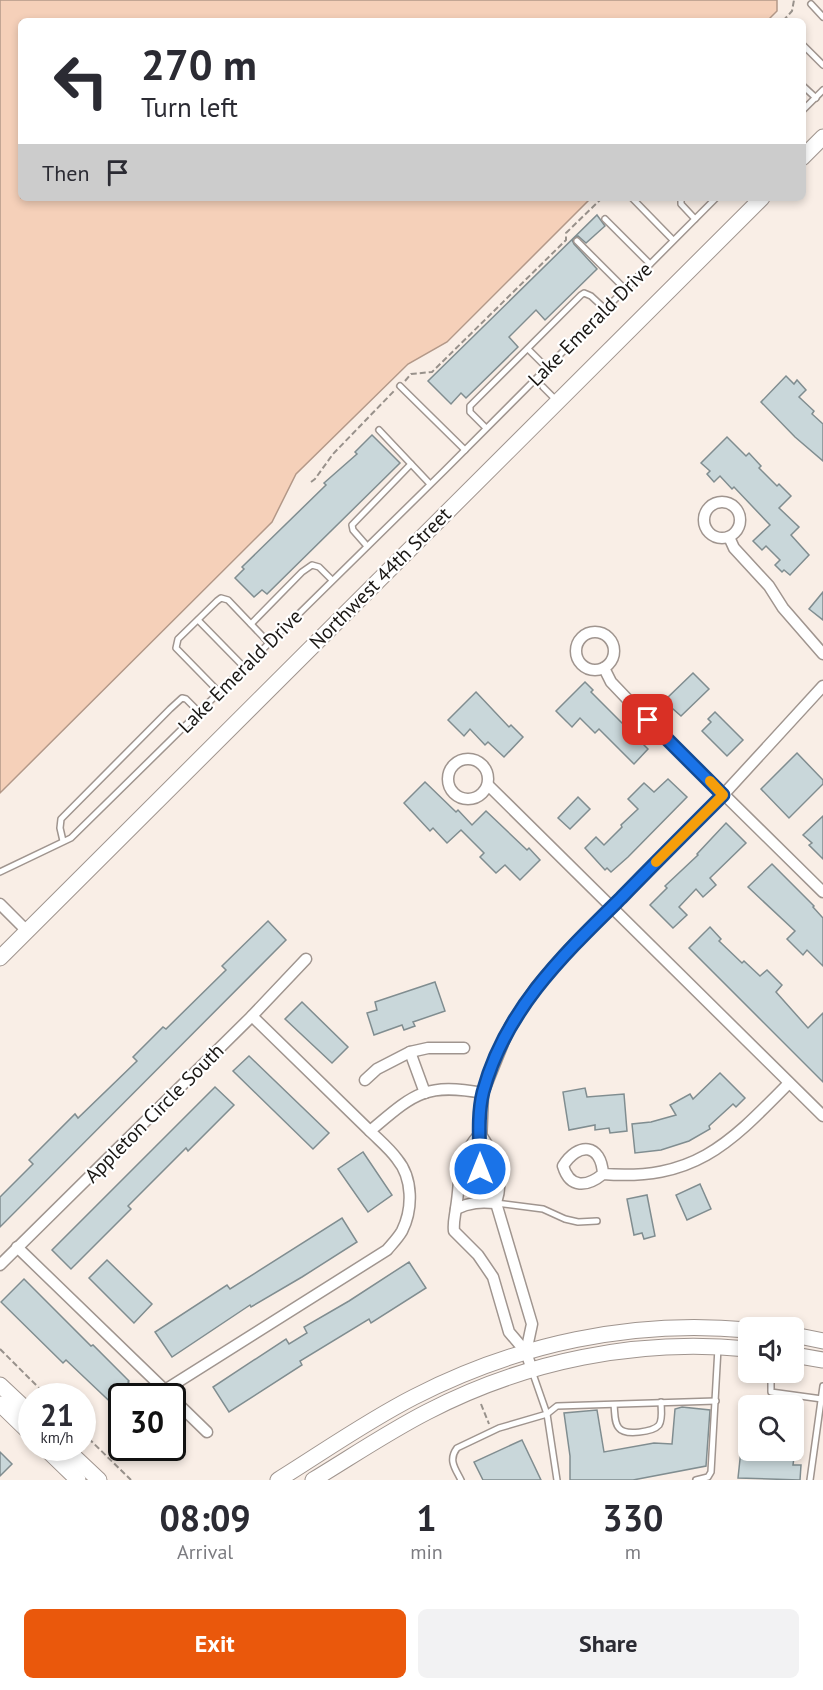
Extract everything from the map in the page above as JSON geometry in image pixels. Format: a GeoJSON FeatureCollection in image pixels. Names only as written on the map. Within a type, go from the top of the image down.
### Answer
{"type":"FeatureCollection","features":[{"type":"Feature","properties":{"kind":"street"},"geometry":{"type":"LineString","coordinates":[[806,154],[823,137]]}},
{"type":"Feature","properties":{"kind":"street","name":"Northwest 44th Street"},"geometry":{"type":"LineString","coordinates":[[0,958],[759,201]]}},
{"type":"Feature","properties":{"kind":"street"},"geometry":{"type":"LineString","coordinates":[[729,537],[734,548],[769,586],[783,608],[823,654]]}},
{"type":"Feature","properties":{"kind":"street"},"geometry":{"type":"LineString","coordinates":[[604,668],[611,682],[823,892]]}},
{"type":"Feature","properties":{"kind":"street"},"geometry":{"type":"LineString","coordinates":[[496,1203],[485,1196],[482,1188],[480,1133],[483,1093],[510,1026],[536,987],[611,907],[723,795],[823,686]]}},
{"type":"Feature","properties":{"kind":"street"},"geometry":{"type":"LineString","coordinates":[[488,785],[823,1116]]}},
{"type":"Feature","properties":{"kind":"street"},"geometry":{"type":"LineString","coordinates":[[0,904],[27,931]]}},
{"type":"Feature","properties":{"kind":"street","name":"Appleton Circle South"},"geometry":{"type":"LineString","coordinates":[[0,1265],[252,1016],[306,959]]}},
{"type":"Feature","properties":{"kind":"street"},"geometry":{"type":"LineString","coordinates":[[186,1384],[387,1250],[402,1232],[408,1207],[410,1189],[405,1170],[397,1158],[252,1016]]}},
{"type":"Feature","properties":{"kind":"street"},"geometry":{"type":"LineString","coordinates":[[365,1080],[377,1069],[410,1052],[428,1048],[464,1048]]}},
{"type":"Feature","properties":{"kind":"street"},"geometry":{"type":"LineString","coordinates":[[410,1052],[425,1093]]}},
{"type":"Feature","properties":{"kind":"street"},"geometry":{"type":"LineString","coordinates":[[603,1174],[622,1176],[659,1173],[694,1161],[718,1149],[734,1137],[789,1083]]}},
{"type":"Feature","properties":{"kind":"street"},"geometry":{"type":"LineString","coordinates":[[370,1131],[418,1095],[442,1089],[483,1093]]}},
{"type":"Feature","properties":{"kind":"street"},"geometry":{"type":"LineString","coordinates":[[480,1133],[495,1156],[500,1173],[496,1203],[532,1324],[526,1352]]}},
{"type":"Feature","properties":{"kind":"street"},"geometry":{"type":"LineString","coordinates":[[480,1133],[469,1146],[462,1160],[453,1219],[454,1231],[478,1255],[493,1277],[509,1332],[526,1352],[532,1370]]}},
{"type":"Feature","properties":{"kind":"street"},"geometry":{"type":"LineString","coordinates":[[456,1209],[466,1204],[479,1202],[496,1203]]}},
{"type":"Feature","properties":{"kind":"street"},"geometry":{"type":"LineString","coordinates":[[17,1247],[158,1383]]}},
{"type":"Feature","properties":{"kind":"street"},"geometry":{"type":"LineString","coordinates":[[278,1480],[412,1398],[468,1372],[526,1352],[580,1338],[632,1330],[696,1327],[738,1329]]}},
{"type":"Feature","properties":{"kind":"street"},"geometry":{"type":"LineString","coordinates":[[804,1337],[823,1341]]}},
{"type":"Feature","properties":{"kind":"street"},"geometry":{"type":"LineString","coordinates":[[313,1480],[330,1476],[427,1412],[471,1392],[532,1370],[578,1358],[619,1352],[668,1347],[738,1348]]}},
{"type":"Feature","properties":{"kind":"street"},"geometry":{"type":"LineString","coordinates":[[804,1357],[823,1360]]}},
{"type":"Feature","properties":{"kind":"street"},"geometry":{"type":"LineString","coordinates":[[0,1385],[18,1402]]}},
{"type":"Feature","properties":{"kind":"street"},"geometry":{"type":"LineString","coordinates":[[0,1404],[18,1421]]}},
{"type":"Feature","properties":{"kind":"street"},"geometry":{"type":"LineString","coordinates":[[186,1411],[207,1432]]}},
{"type":"Feature","properties":{"kind":"street"},"geometry":{"type":"LineString","coordinates":[[58,1461],[78,1480]]}},
{"type":"Feature","properties":{"kind":"street"},"geometry":{"type":"LineString","coordinates":[[79,1461],[99,1480]]}},
{"type":"Feature","properties":{"kind":"lane"},"geometry":{"type":"LineString","coordinates":[[811,4],[823,17]]}},
{"type":"Feature","properties":{"kind":"lane"},"geometry":{"type":"LineString","coordinates":[[806,48],[823,65]]}},
{"type":"Feature","properties":{"kind":"lane"},"geometry":{"type":"LineString","coordinates":[[806,89],[816,98]]}},
{"type":"Feature","properties":{"kind":"lane"},"geometry":{"type":"LineString","coordinates":[[806,107],[823,90]]}},
{"type":"Feature","properties":{"kind":"lane"},"geometry":{"type":"LineString","coordinates":[[635,201],[674,240]]}},
{"type":"Feature","properties":{"kind":"lane"},"geometry":{"type":"LineString","coordinates":[[681,201],[681,204],[695,219]]}},
{"type":"Feature","properties":{"kind":"lane","name":"Lake Emerald Drive"},"geometry":{"type":"LineString","coordinates":[[0,872],[71,838],[465,450],[713,201]]}},
{"type":"Feature","properties":{"kind":"lane"},"geometry":{"type":"LineString","coordinates":[[605,219],[650,264]]}},
{"type":"Feature","properties":{"kind":"lane"},"geometry":{"type":"LineString","coordinates":[[577,241],[625,289]]}},
{"type":"Feature","properties":{"kind":"lane"},"geometry":{"type":"LineString","coordinates":[[486,428],[470,412],[470,406],[581,295],[588,294],[605,309]]}},
{"type":"Feature","properties":{"kind":"lane"},"geometry":{"type":"LineString","coordinates":[[528,349],[547,368]]}},
{"type":"Feature","properties":{"kind":"lane"},"geometry":{"type":"LineString","coordinates":[[400,386],[465,450]]}},
{"type":"Feature","properties":{"kind":"lane"},"geometry":{"type":"LineString","coordinates":[[543,387],[557,401]]}},
{"type":"Feature","properties":{"kind":"lane"},"geometry":{"type":"LineString","coordinates":[[379,430],[430,484]]}},
{"type":"Feature","properties":{"kind":"lane"},"geometry":{"type":"LineString","coordinates":[[368,546],[353,530],[352,525],[411,464]]}},
{"type":"Feature","properties":{"kind":"lane"},"geometry":{"type":"LineString","coordinates":[[250,624],[302,572],[312,566],[319,567],[332,580]]}},
{"type":"Feature","properties":{"kind":"lane"},"geometry":{"type":"LineString","coordinates":[[219,692],[176,648],[178,639],[217,601],[224,598],[269,643]]}},
{"type":"Feature","properties":{"kind":"lane"},"geometry":{"type":"LineString","coordinates":[[198,620],[244,667]]}},
{"type":"Feature","properties":{"kind":"lane"},"geometry":{"type":"LineString","coordinates":[[63,841],[60,828],[62,819],[170,709],[182,698],[199,711]]}},
{"type":"Feature","properties":{"kind":"lane"},"geometry":{"type":"LineString","coordinates":[[496,1203],[543,1209],[566,1219],[597,1221]]}},
{"type":"Feature","properties":{"kind":"lane"},"geometry":{"type":"LineString","coordinates":[[696,1480],[708,1477],[711,1472],[718,1347]]}},
{"type":"Feature","properties":{"kind":"lane"},"geometry":{"type":"LineString","coordinates":[[532,1370],[547,1414],[557,1480]]}},
{"type":"Feature","properties":{"kind":"lane"},"geometry":{"type":"LineString","coordinates":[[771,1383],[771,1392],[822,1399]]}},
{"type":"Feature","properties":{"kind":"lane"},"geometry":{"type":"LineString","coordinates":[[810,1480],[823,1386]]}},
{"type":"Feature","properties":{"kind":"lane"},"geometry":{"type":"LineString","coordinates":[[461,1480],[451,1462],[452,1454],[457,1448],[499,1428],[547,1414],[557,1406],[716,1401]]}},
{"type":"Feature","properties":{"kind":"lane"},"geometry":{"type":"LineString","coordinates":[[614,1405],[619,1429],[628,1432],[654,1429],[661,1421],[661,1402]]}},
{"type":"Feature","properties":{"kind":"path"},"geometry":{"type":"LineString","coordinates":[[786,18],[792,11],[794,0]]}},
{"type":"Feature","properties":{"kind":"path"},"geometry":{"type":"LineString","coordinates":[[311,482],[333,454],[411,374],[432,372],[566,240],[566,233],[599,201]]}},
{"type":"Feature","properties":{"kind":"path"},"geometry":{"type":"LineString","coordinates":[[0,1349],[34,1383]]}},
{"type":"Feature","properties":{"kind":"path"},"geometry":{"type":"LineString","coordinates":[[481,1404],[490,1425]]}},
{"type":"Feature","properties":{"kind":"path"},"geometry":{"type":"LineString","coordinates":[[96,1446],[131,1480]]}},
{"type":"Feature","properties":{"kind":"shaded area"},"geometry":{"type":"Polygon","coordinates":[[[0,0],[777,0],[777,11],[770,18],[18,18],[18,201],[588,201],[447,342],[408,364],[296,474],[272,522],[0,793],[0,0]]]}},
{"type":"Feature","properties":{"kind":"building"},"geometry":{"type":"Polygon","coordinates":[[[597,215],[605,226],[586,243],[578,236],[572,240],[597,269],[545,320],[536,310],[509,337],[518,347],[466,398],[461,393],[451,404],[428,381],[597,215]]]}},
{"type":"Feature","properties":{"kind":"building"},"geometry":{"type":"Polygon","coordinates":[[[786,376],[794,384],[797,380],[806,390],[799,397],[814,411],[812,414],[823,424],[823,461],[795,437],[761,402],[786,376]]]}},
{"type":"Feature","properties":{"kind":"building"},"geometry":{"type":"Polygon","coordinates":[[[372,435],[400,463],[267,594],[262,590],[254,597],[235,578],[244,569],[242,567],[326,485],[324,483],[357,454],[355,452],[372,435]]]}},
{"type":"Feature","properties":{"kind":"building"},"geometry":{"type":"Polygon","coordinates":[[[727,437],[746,456],[749,453],[761,466],[759,468],[791,496],[779,508],[799,527],[791,535],[809,555],[790,575],[784,570],[782,572],[775,565],[780,560],[766,546],[762,550],[753,541],[770,525],[734,487],[732,489],[720,476],[714,482],[707,474],[710,471],[701,463],[727,437]]]}},
{"type":"Feature","properties":{"kind":"building"},"geometry":{"type":"Polygon","coordinates":[[[823,592],[823,620],[809,609],[823,592]]]}},
{"type":"Feature","properties":{"kind":"building"},"geometry":{"type":"Polygon","coordinates":[[[693,673],[709,689],[681,716],[664,701],[693,673]]]}},
{"type":"Feature","properties":{"kind":"building"},"geometry":{"type":"Polygon","coordinates":[[[585,682],[593,690],[591,692],[648,749],[634,764],[599,729],[595,733],[580,718],[572,727],[556,711],[585,682]]]}},
{"type":"Feature","properties":{"kind":"building"},"geometry":{"type":"Polygon","coordinates":[[[476,692],[509,727],[511,725],[523,737],[504,757],[488,742],[485,745],[470,729],[464,736],[448,720],[476,692]]]}},
{"type":"Feature","properties":{"kind":"building"},"geometry":{"type":"Polygon","coordinates":[[[715,712],[743,740],[727,756],[702,731],[711,722],[708,719],[715,712]]]}},
{"type":"Feature","properties":{"kind":"building"},"geometry":{"type":"Polygon","coordinates":[[[797,753],[823,780],[823,784],[789,818],[761,789],[797,753]]]}},
{"type":"Feature","properties":{"kind":"building"},"geometry":{"type":"Polygon","coordinates":[[[668,779],[687,797],[628,857],[611,872],[607,868],[605,870],[585,848],[596,837],[604,845],[622,827],[621,825],[638,809],[628,799],[644,783],[654,792],[668,779]]]}},
{"type":"Feature","properties":{"kind":"building"},"geometry":{"type":"Polygon","coordinates":[[[425,782],[472,825],[486,811],[540,860],[520,880],[505,865],[496,873],[480,857],[484,853],[461,830],[447,843],[433,828],[430,831],[404,803],[425,782]]]}},
{"type":"Feature","properties":{"kind":"building"},"geometry":{"type":"Polygon","coordinates":[[[578,797],[590,809],[570,829],[558,818],[578,797]]]}},
{"type":"Feature","properties":{"kind":"building"},"geometry":{"type":"Polygon","coordinates":[[[823,816],[823,859],[803,835],[823,816]]]}},
{"type":"Feature","properties":{"kind":"building"},"geometry":{"type":"Polygon","coordinates":[[[726,823],[746,843],[710,878],[716,885],[703,897],[696,889],[679,907],[687,915],[673,928],[650,905],[667,888],[665,886],[698,855],[726,823]]]}},
{"type":"Feature","properties":{"kind":"building"},"geometry":{"type":"Polygon","coordinates":[[[772,864],[823,918],[823,966],[807,950],[803,955],[787,939],[795,931],[748,887],[772,864]]]}},
{"type":"Feature","properties":{"kind":"building"},"geometry":{"type":"Polygon","coordinates":[[[268,921],[286,940],[0,1227],[0,1197],[33,1164],[29,1160],[75,1114],[78,1118],[137,1061],[133,1057],[163,1027],[166,1029],[226,970],[222,966],[268,921]]]}},
{"type":"Feature","properties":{"kind":"building"},"geometry":{"type":"Polygon","coordinates":[[[710,927],[721,939],[719,941],[742,963],[744,961],[760,976],[767,970],[782,985],[776,992],[808,1028],[823,1013],[823,1082],[689,948],[710,927]]]}},
{"type":"Feature","properties":{"kind":"building"},"geometry":{"type":"Polygon","coordinates":[[[435,982],[445,1011],[413,1022],[415,1026],[404,1030],[402,1025],[374,1035],[367,1013],[377,1010],[375,1002],[435,982]]]}},
{"type":"Feature","properties":{"kind":"building"},"geometry":{"type":"Polygon","coordinates":[[[302,1002],[348,1047],[332,1063],[285,1019],[302,1002]]]}},
{"type":"Feature","properties":{"kind":"building"},"geometry":{"type":"Polygon","coordinates":[[[249,1056],[329,1133],[313,1149],[233,1071],[249,1056]]]}},
{"type":"Feature","properties":{"kind":"building"},"geometry":{"type":"Polygon","coordinates":[[[720,1073],[745,1098],[736,1107],[733,1104],[709,1126],[710,1129],[689,1141],[661,1150],[635,1153],[632,1124],[651,1122],[676,1115],[670,1105],[690,1094],[693,1099],[720,1073]]]}},
{"type":"Feature","properties":{"kind":"building"},"geometry":{"type":"Polygon","coordinates":[[[215,1087],[234,1105],[188,1151],[186,1148],[128,1206],[131,1209],[71,1269],[52,1250],[215,1087]]]}},
{"type":"Feature","properties":{"kind":"building"},"geometry":{"type":"Polygon","coordinates":[[[585,1088],[587,1097],[624,1094],[627,1131],[610,1133],[609,1128],[595,1130],[595,1125],[569,1130],[563,1092],[585,1088]]]}},
{"type":"Feature","properties":{"kind":"building"},"geometry":{"type":"Polygon","coordinates":[[[363,1152],[392,1195],[368,1212],[338,1169],[363,1152]]]}},
{"type":"Feature","properties":{"kind":"building"},"geometry":{"type":"Polygon","coordinates":[[[700,1184],[711,1209],[687,1220],[676,1195],[700,1184]]]}},
{"type":"Feature","properties":{"kind":"building"},"geometry":{"type":"Polygon","coordinates":[[[647,1195],[655,1236],[644,1239],[642,1233],[634,1235],[627,1199],[647,1195]]]}},
{"type":"Feature","properties":{"kind":"building"},"geometry":{"type":"Polygon","coordinates":[[[342,1218],[357,1242],[302,1277],[251,1307],[250,1305],[172,1357],[155,1332],[227,1285],[230,1289],[342,1218]]]}},
{"type":"Feature","properties":{"kind":"building"},"geometry":{"type":"Polygon","coordinates":[[[107,1260],[152,1304],[134,1323],[89,1278],[107,1260]]]}},
{"type":"Feature","properties":{"kind":"building"},"geometry":{"type":"Polygon","coordinates":[[[409,1262],[426,1288],[371,1323],[369,1319],[300,1361],[302,1365],[229,1412],[213,1387],[286,1339],[289,1344],[307,1333],[304,1327],[409,1262]]]}},
{"type":"Feature","properties":{"kind":"building"},"geometry":{"type":"Polygon","coordinates":[[[24,1279],[129,1383],[108,1383],[108,1400],[96,1388],[96,1383],[90,1383],[66,1360],[63,1363],[1,1302],[24,1279]]]}},
{"type":"Feature","properties":{"kind":"building"},"geometry":{"type":"Polygon","coordinates":[[[682,1407],[710,1410],[706,1466],[633,1480],[570,1480],[570,1456],[564,1413],[597,1410],[604,1452],[654,1443],[672,1444],[675,1409],[682,1407]]]}},
{"type":"Feature","properties":{"kind":"building"},"geometry":{"type":"Polygon","coordinates":[[[522,1440],[541,1480],[483,1480],[474,1462],[522,1440]]]}},
{"type":"Feature","properties":{"kind":"building"},"geometry":{"type":"Polygon","coordinates":[[[0,1452],[12,1464],[0,1476],[0,1452]]]}},
{"type":"Feature","properties":{"kind":"building"},"geometry":{"type":"Polygon","coordinates":[[[740,1461],[794,1461],[793,1465],[801,1465],[800,1480],[738,1478],[740,1461]]]}},
{"type":"Feature","properties":{"kind":"slow traffic"},"geometry":{"type":"LineString","coordinates":[[656,862],[723,795],[710,781]]}},
{"type":"Feature","properties":{"kind":"route"},"geometry":{"type":"LineString","coordinates":[[480,1169],[483,1093],[510,1026],[536,987],[569,949],[723,795],[648,720]]}}]}
